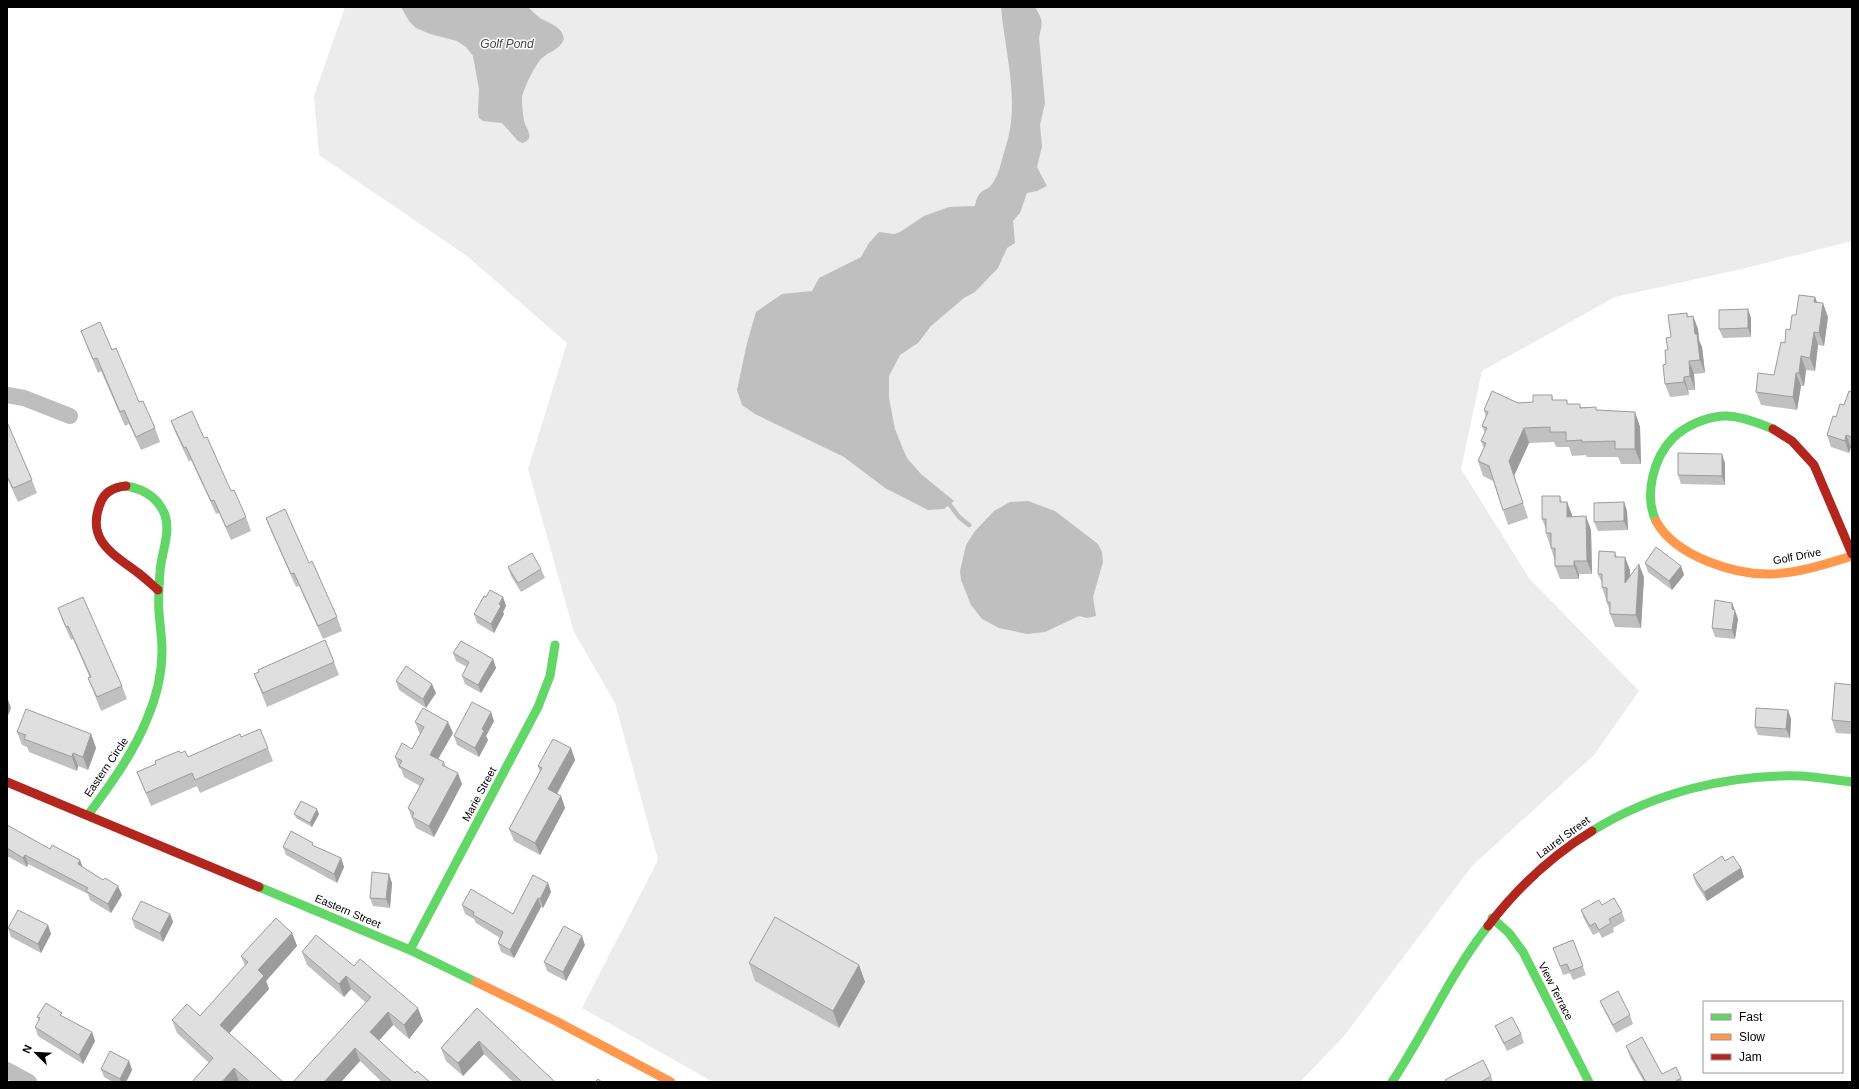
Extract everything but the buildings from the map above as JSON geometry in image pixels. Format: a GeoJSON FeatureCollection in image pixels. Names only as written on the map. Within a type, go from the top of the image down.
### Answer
{"type":"FeatureCollection","features":[{"type":"Feature","properties":{"kind":"street"},"geometry":{"type":"LineString","coordinates":[[7,395],[24,398],[70,416]]}},
{"type":"Feature","properties":{"kind":"street","name":"Golf Drive"},"geometry":{"type":"LineString","coordinates":[[1724,416],[1756,422],[1777,430],[1796,444],[1814,466],[1836,511],[1852,555],[1791,571],[1761,574],[1728,568],[1699,558],[1672,542],[1658,526],[1651,508],[1651,486],[1655,468],[1670,440],[1690,427],[1712,419],[1724,416]]}},
{"type":"Feature","properties":{"kind":"street","name":"Eastern Circle"},"geometry":{"type":"LineString","coordinates":[[88,815],[127,761],[141,735],[151,712],[162,652],[158,590],[161,562],[168,534],[164,512],[152,496],[143,490],[126,485],[116,486],[107,492],[99,502],[96,523],[102,542],[119,560],[133,569],[158,590]]}},
{"type":"Feature","properties":{"kind":"street","name":"Marie Street"},"geometry":{"type":"LineString","coordinates":[[410,950],[538,707],[547,687],[553,667],[555,645]]}},
{"type":"Feature","properties":{"kind":"street","name":"Laurel Street"},"geometry":{"type":"LineString","coordinates":[[1392,1082],[1471,948],[1492,918],[1532,875],[1581,836],[1618,814],[1656,798],[1702,785],[1747,778],[1797,776],[1852,782]]}},
{"type":"Feature","properties":{"kind":"street","name":"Eastern Street"},"geometry":{"type":"LineString","coordinates":[[7,782],[410,950],[542,1014],[671,1082]]}},
{"type":"Feature","properties":{"kind":"street","name":"View Terrace"},"geometry":{"type":"LineString","coordinates":[[1492,918],[1509,933],[1523,952],[1589,1082]]}},
{"type":"Feature","properties":{"kind":"shaded area"},"geometry":{"type":"Polygon","coordinates":[[[345,7],[1852,7],[1852,241],[1746,268],[1615,297],[1482,371],[1461,469],[1529,578],[1639,691],[1594,755],[1472,866],[1344,1036],[1300,1082],[713,1082],[582,1008],[658,860],[615,703],[574,632],[528,469],[567,343],[467,256],[319,155],[314,96],[345,7]]]}},
{"type":"Feature","properties":{"kind":"water","name":"Golf Pond"},"geometry":{"type":"Polygon","coordinates":[[[401,7],[528,7],[540,18],[561,31],[564,39],[562,43],[539,61],[524,90],[522,104],[524,121],[529,134],[526,141],[522,143],[518,141],[502,123],[483,121],[479,118],[479,89],[473,56],[466,47],[457,41],[430,34],[416,28],[409,21],[401,7]]]}},
{"type":"Feature","properties":{"kind":"water"},"geometry":{"type":"Polygon","coordinates":[[[1001,7],[1035,7],[1041,18],[1042,24],[1039,38],[1045,103],[1040,125],[1042,146],[1037,167],[1047,186],[1037,191],[1027,193],[1020,213],[1013,221],[1015,243],[1007,248],[998,268],[975,292],[964,298],[931,326],[918,343],[900,355],[889,376],[889,398],[895,429],[907,458],[921,474],[954,501],[944,509],[928,510],[885,488],[844,457],[755,414],[742,405],[737,390],[747,343],[756,312],[782,294],[812,291],[819,278],[861,257],[869,243],[879,232],[894,234],[900,232],[924,216],[949,207],[975,206],[980,193],[993,183],[999,171],[1010,131],[1012,114],[1012,96],[1001,7]]]}},
{"type":"Feature","properties":{"kind":"water"},"geometry":{"type":"Polygon","coordinates":[[[1028,501],[1055,511],[1098,544],[1102,552],[1103,562],[1093,597],[1096,616],[1087,618],[1079,616],[1045,632],[1027,634],[999,628],[982,619],[971,605],[961,580],[960,571],[966,545],[975,531],[994,511],[1010,502],[1028,501]]]}},
{"type":"Feature","properties":{"kind":"waterway"},"geometry":{"type":"LineString","coordinates":[[950,505],[959,517],[969,525]]}},
{"type":"Feature","properties":{"kind":"traffic: fast"},"geometry":{"type":"LineString","coordinates":[[1656,521],[1652,511],[1652,478],[1660,456],[1666,446],[1683,430],[1710,418],[1723,416],[1742,418],[1773,429]]}},
{"type":"Feature","properties":{"kind":"traffic: fast"},"geometry":{"type":"LineString","coordinates":[[88,815],[105,792],[135,745],[153,703],[158,686],[162,660],[159,592],[167,522],[162,509],[150,495],[139,489],[126,486]]}},
{"type":"Feature","properties":{"kind":"traffic: fast"},"geometry":{"type":"LineString","coordinates":[[410,950],[538,707],[550,676],[555,645]]}},
{"type":"Feature","properties":{"kind":"traffic: fast"},"geometry":{"type":"LineString","coordinates":[[1592,831],[1640,806],[1692,788],[1746,778],[1774,776],[1801,776],[1852,782]]}},
{"type":"Feature","properties":{"kind":"traffic: fast"},"geometry":{"type":"LineString","coordinates":[[259,887],[410,950],[476,982]]}},
{"type":"Feature","properties":{"kind":"traffic: fast"},"geometry":{"type":"LineString","coordinates":[[1492,918],[1509,933],[1523,952],[1589,1082]]}},
{"type":"Feature","properties":{"kind":"traffic: fast"},"geometry":{"type":"LineString","coordinates":[[1392,1082],[1462,963],[1488,926]]}},
{"type":"Feature","properties":{"kind":"traffic: slow"},"geometry":{"type":"LineString","coordinates":[[1656,521],[1665,533],[1677,544],[1691,553],[1723,567],[1740,571],[1771,574],[1792,572],[1812,568],[1852,556]]}},
{"type":"Feature","properties":{"kind":"traffic: slow"},"geometry":{"type":"LineString","coordinates":[[476,982],[556,1021],[671,1082]]}},
{"type":"Feature","properties":{"kind":"traffic: jam"},"geometry":{"type":"LineString","coordinates":[[1773,429],[1792,441],[1814,465],[1852,554]]}},
{"type":"Feature","properties":{"kind":"traffic: jam"},"geometry":{"type":"LineString","coordinates":[[126,486],[110,491],[104,496],[100,504],[97,517],[96,527],[99,537],[111,552],[158,590]]}},
{"type":"Feature","properties":{"kind":"traffic: jam"},"geometry":{"type":"LineString","coordinates":[[7,782],[259,887]]}},
{"type":"Feature","properties":{"kind":"traffic: jam"},"geometry":{"type":"LineString","coordinates":[[1488,926],[1523,886],[1549,862],[1592,831]]}}]}
